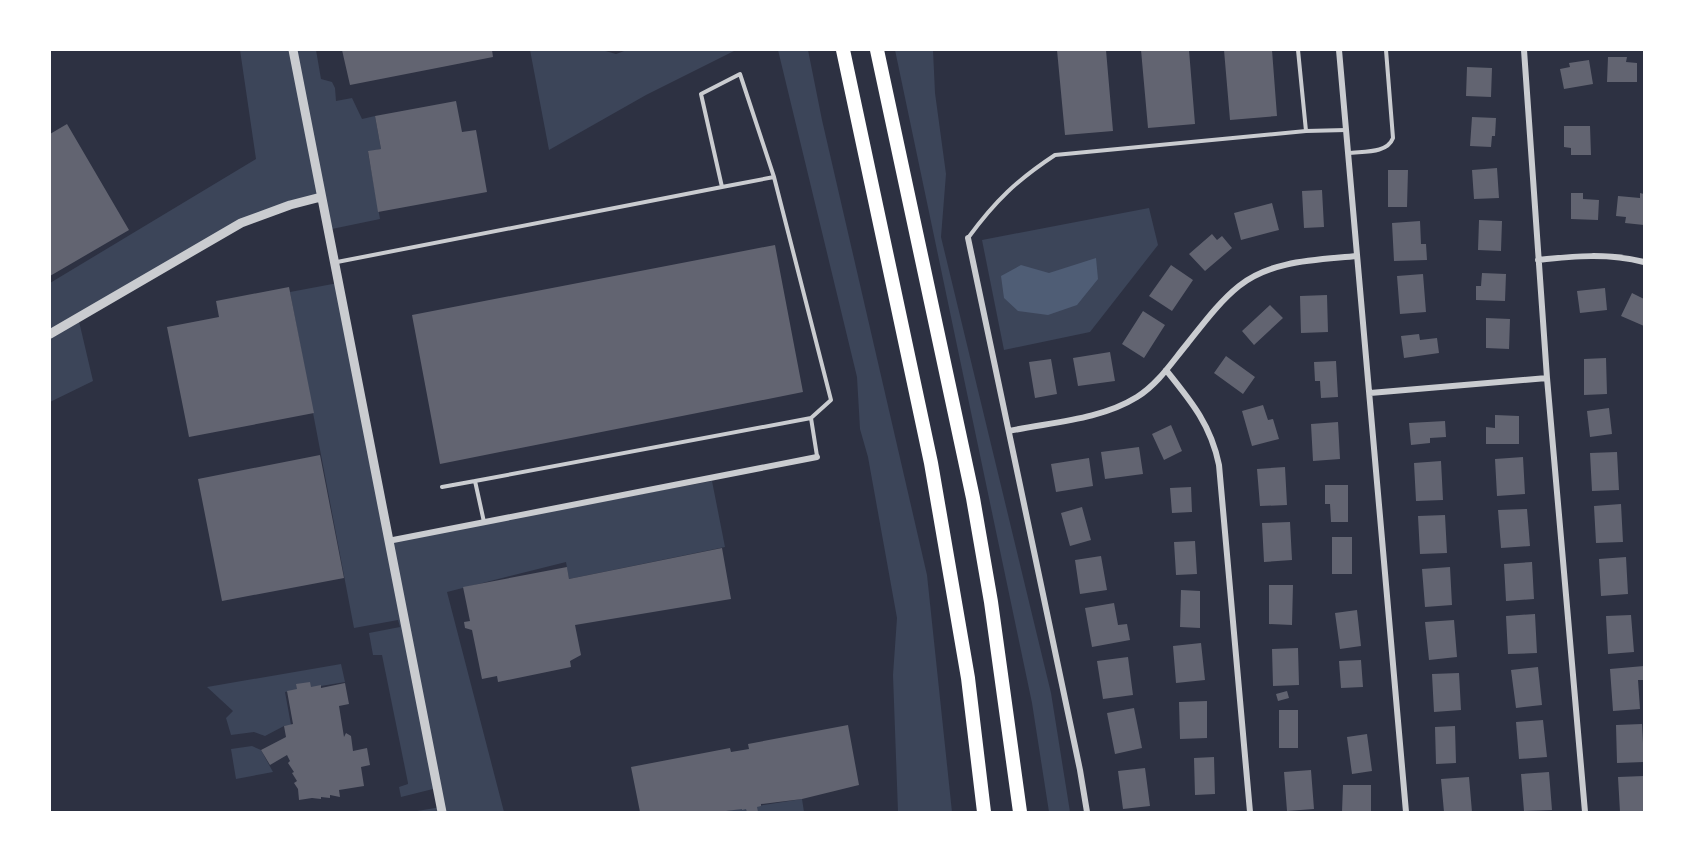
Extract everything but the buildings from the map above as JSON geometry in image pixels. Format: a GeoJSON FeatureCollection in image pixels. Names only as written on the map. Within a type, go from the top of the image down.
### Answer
{"type":"FeatureCollection","features":[{"type":"Feature","properties":{"kind":"highway"},"geometry":{"type":"LineString","coordinates":[[843,50],[931,463],[968,678],[984,813]]}},
{"type":"Feature","properties":{"kind":"highway"},"geometry":{"type":"LineString","coordinates":[[877,50],[973,498],[991,602],[1020,813]]}},
{"type":"Feature","properties":{"kind":"highway"},"geometry":{"type":"LineString","coordinates":[[968,678],[978,813]]}},
{"type":"Feature","properties":{"kind":"highway"},"geometry":{"type":"LineString","coordinates":[[1009,726],[1026,813]]}},
{"type":"Feature","properties":{"kind":"street"},"geometry":{"type":"LineString","coordinates":[[293,50],[442,813]]}},
{"type":"Feature","properties":{"kind":"street"},"geometry":{"type":"LineString","coordinates":[[1340,50],[1406,813]]}},
{"type":"Feature","properties":{"kind":"street"},"geometry":{"type":"LineString","coordinates":[[1524,50],[1547,378],[1585,813]]}},
{"type":"Feature","properties":{"kind":"street"},"geometry":{"type":"LineString","coordinates":[[50,334],[241,223],[321,197]]}},
{"type":"Feature","properties":{"kind":"street"},"geometry":{"type":"LineString","coordinates":[[968,238],[1010,430],[1087,813]]}},
{"type":"Feature","properties":{"kind":"street"},"geometry":{"type":"LineString","coordinates":[[1538,260],[1593,255],[1623,256],[1644,262]]}},
{"type":"Feature","properties":{"kind":"street"},"geometry":{"type":"LineString","coordinates":[[1010,430],[1095,414],[1119,407],[1139,396],[1166,370],[1215,309],[1250,278],[1276,267],[1357,256]]}},
{"type":"Feature","properties":{"kind":"street"},"geometry":{"type":"LineString","coordinates":[[1166,370],[1206,425],[1215,445],[1219,465],[1250,813]]}},
{"type":"Feature","properties":{"kind":"street"},"geometry":{"type":"LineString","coordinates":[[1370,393],[1547,378]]}},
{"type":"Feature","properties":{"kind":"street"},"geometry":{"type":"LineString","coordinates":[[388,541],[817,457]]}},
{"type":"Feature","properties":{"kind":"lane"},"geometry":{"type":"LineString","coordinates":[[1298,50],[1306,131]]}},
{"type":"Feature","properties":{"kind":"lane"},"geometry":{"type":"LineString","coordinates":[[1348,153],[1384,149],[1390,145],[1393,138],[1386,50]]}},
{"type":"Feature","properties":{"kind":"lane"},"geometry":{"type":"LineString","coordinates":[[442,487],[812,418],[831,400],[774,177],[740,74],[701,94],[722,187]]}},
{"type":"Feature","properties":{"kind":"lane"},"geometry":{"type":"LineString","coordinates":[[968,238],[998,201],[1026,173],[1055,155],[1306,131],[1346,130]]}},
{"type":"Feature","properties":{"kind":"lane"},"geometry":{"type":"LineString","coordinates":[[333,263],[774,177]]}},
{"type":"Feature","properties":{"kind":"lane"},"geometry":{"type":"LineString","coordinates":[[812,418],[817,457]]}},
{"type":"Feature","properties":{"kind":"lane"},"geometry":{"type":"LineString","coordinates":[[476,481],[484,522]]}},
{"type":"Feature","properties":{"kind":"shaded area"},"geometry":{"type":"Polygon","coordinates":[[[240,50],[316,50],[321,79],[332,82],[336,101],[352,98],[362,119],[375,116],[381,149],[368,152],[380,219],[327,230],[321,198],[256,216],[78,317],[93,381],[50,402],[50,283],[256,159],[240,50]]]}},
{"type":"Feature","properties":{"kind":"shaded area"},"geometry":{"type":"Polygon","coordinates":[[[530,50],[602,50],[616,54],[627,50],[736,50],[646,95],[549,150],[530,50]]]}},
{"type":"Feature","properties":{"kind":"shaded area"},"geometry":{"type":"Polygon","coordinates":[[[778,50],[808,50],[822,120],[927,575],[952,812],[898,812],[893,675],[897,618],[868,457],[860,429],[857,377],[778,50]]]}},
{"type":"Feature","properties":{"kind":"shaded area"},"geometry":{"type":"Polygon","coordinates":[[[895,50],[933,50],[935,93],[946,174],[941,237],[1051,693],[1070,812],[1049,812],[1032,703],[895,50]]]}},
{"type":"Feature","properties":{"kind":"shaded area"},"geometry":{"type":"Polygon","coordinates":[[[1149,208],[1158,245],[1090,332],[1004,350],[982,240],[1149,208]]]}},
{"type":"Feature","properties":{"kind":"shaded area"},"geometry":{"type":"Polygon","coordinates":[[[1096,258],[1098,279],[1077,305],[1048,315],[1018,311],[1004,298],[1001,276],[1021,265],[1049,273],[1096,258]]]}},
{"type":"Feature","properties":{"kind":"shaded area"},"geometry":{"type":"Polygon","coordinates":[[[338,283],[389,541],[712,481],[725,547],[569,579],[566,562],[447,592],[504,812],[411,812],[441,807],[437,788],[401,797],[399,787],[408,783],[382,655],[373,655],[369,633],[400,627],[398,620],[354,628],[290,292],[338,283]]]}},
{"type":"Feature","properties":{"kind":"shaded area"},"geometry":{"type":"Polygon","coordinates":[[[341,664],[345,682],[285,692],[291,725],[284,726],[265,736],[254,732],[231,735],[226,718],[233,711],[207,687],[341,664]]]}},
{"type":"Feature","properties":{"kind":"shaded area"},"geometry":{"type":"Polygon","coordinates":[[[252,746],[261,750],[273,772],[236,779],[231,749],[252,746]]]}},
{"type":"Feature","properties":{"kind":"shaded area"},"geometry":{"type":"Polygon","coordinates":[[[802,799],[804,812],[718,812],[802,799]]]}}]}
